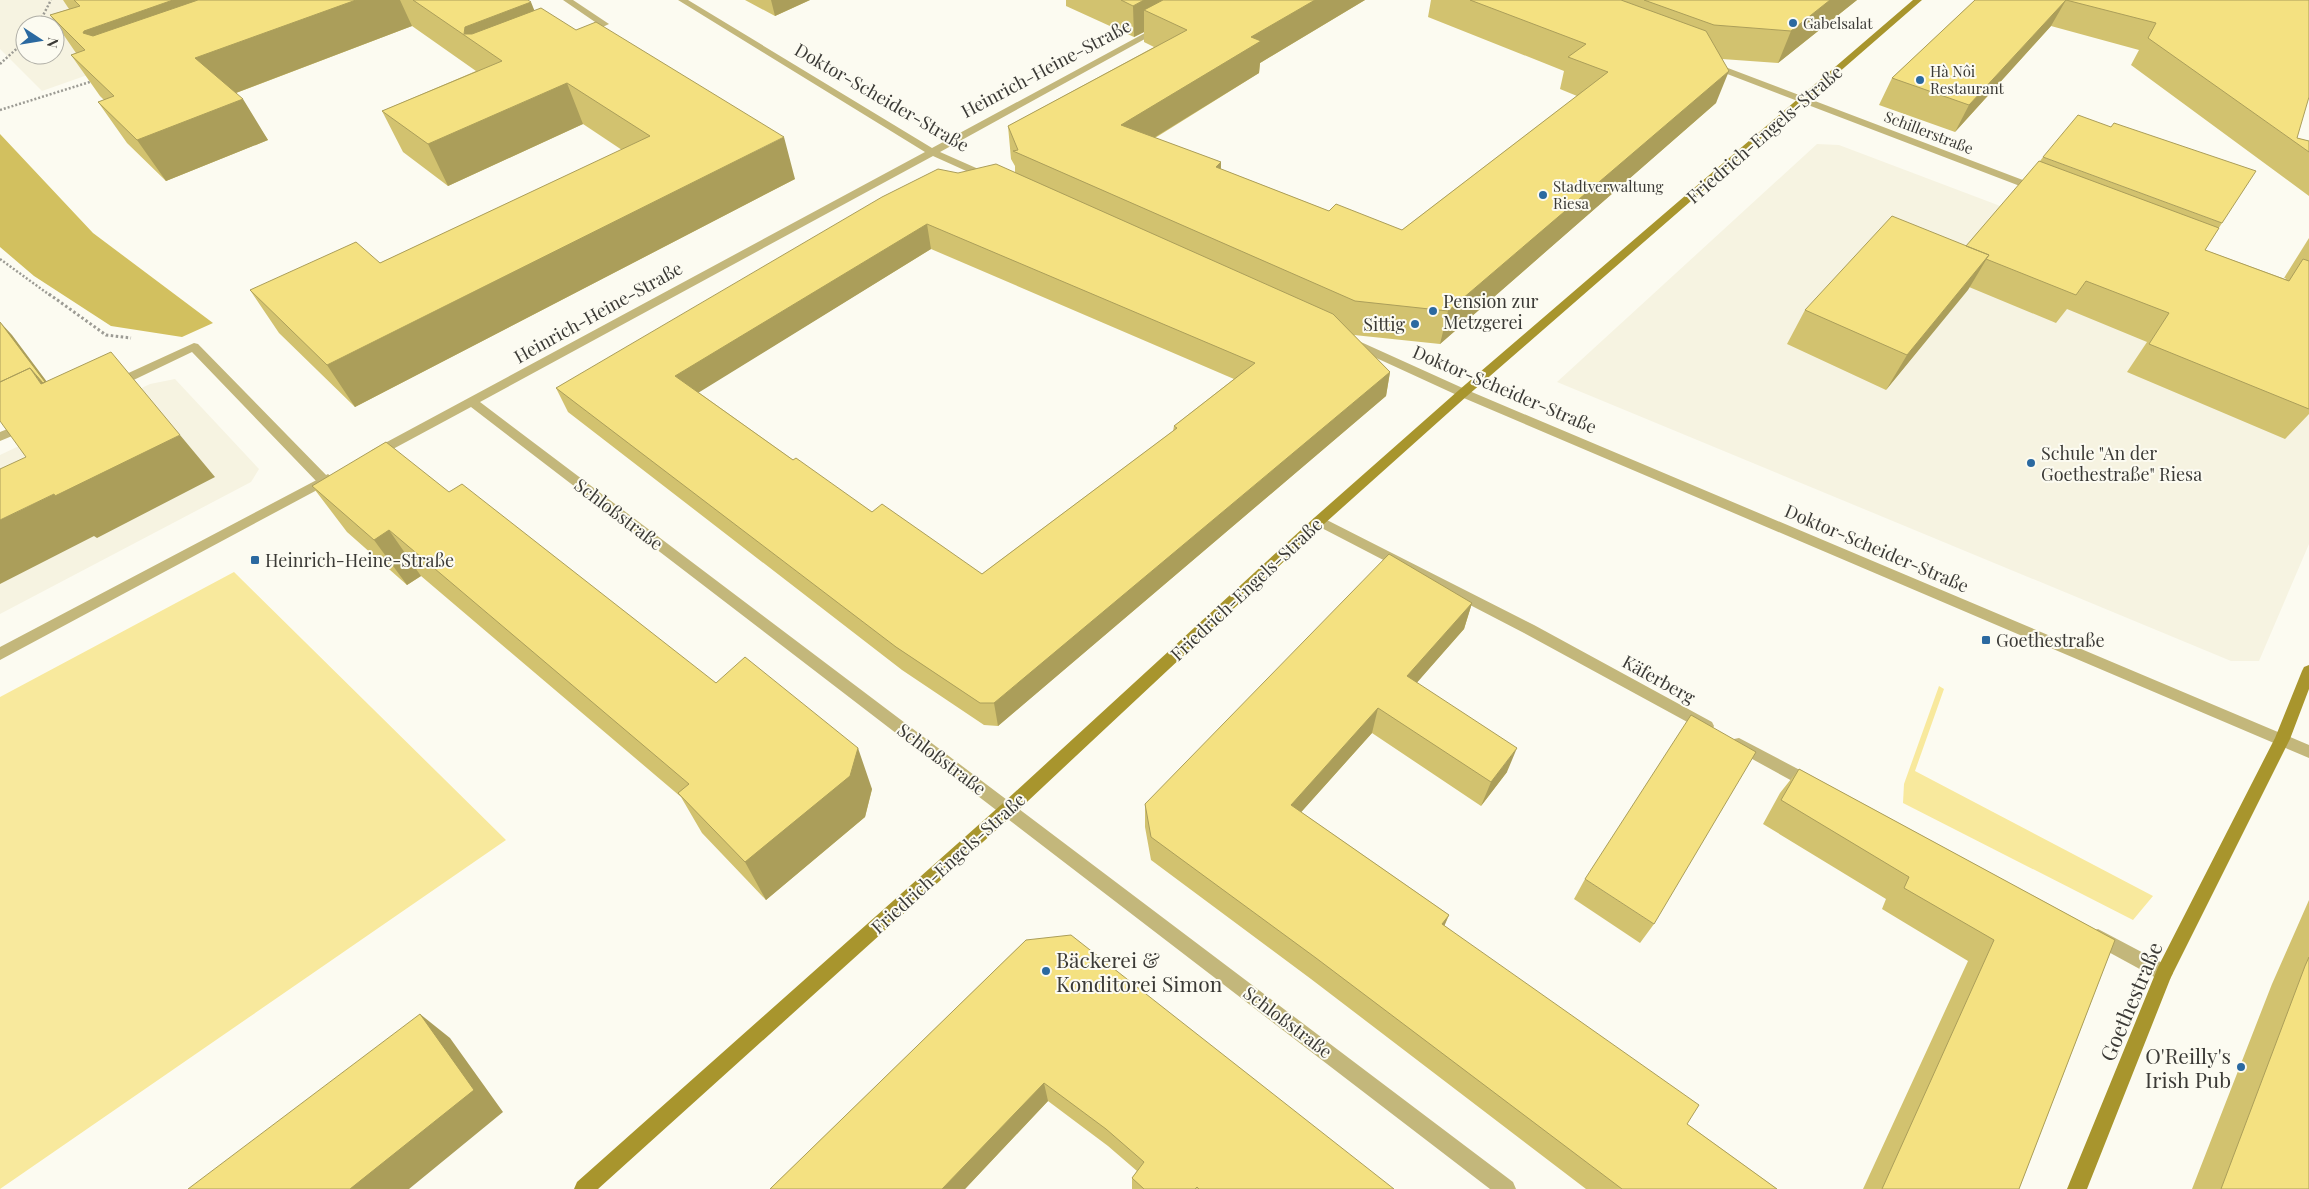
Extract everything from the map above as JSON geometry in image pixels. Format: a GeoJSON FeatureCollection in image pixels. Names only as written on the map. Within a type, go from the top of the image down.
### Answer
{"type":"FeatureCollection","features":[{"type":"Feature","properties":{"kind":"main road","name":"Friedrich-Engels-Straße"},"geometry":{"type":"LineString","coordinates":[[584,1189],[1008,809],[1319,521],[1462,393],[1918,0]]}},
{"type":"Feature","properties":{"kind":"main road","name":"Goethestraße"},"geometry":{"type":"LineString","coordinates":[[2077,1189],[2164,973],[2282,739],[2309,671]]}},
{"type":"Feature","properties":{"kind":"street"},"geometry":{"type":"LineString","coordinates":[[567,0],[605,24],[577,35]]}},
{"type":"Feature","properties":{"kind":"street","name":"Doktor-Scheider-Straße"},"geometry":{"type":"LineString","coordinates":[[682,0],[931,151],[994,180]]}},
{"type":"Feature","properties":{"kind":"street","name":"Heinrich-Heine-Straße"},"geometry":{"type":"LineString","coordinates":[[368,458],[1170,23]]}},
{"type":"Feature","properties":{"kind":"street","name":"Schillerstraße"},"geometry":{"type":"LineString","coordinates":[[1703,62],[2043,191]]}},
{"type":"Feature","properties":{"kind":"street","name":"Doktor-Scheider-Straße"},"geometry":{"type":"LineString","coordinates":[[1346,340],[1462,393],[2309,752]]}},
{"type":"Feature","properties":{"kind":"street"},"geometry":{"type":"LineString","coordinates":[[106,388],[194,347],[324,481]]}},
{"type":"Feature","properties":{"kind":"street","name":"Schloßstraße"},"geometry":{"type":"LineString","coordinates":[[472,402],[1506,1189]]}},
{"type":"Feature","properties":{"kind":"street"},"geometry":{"type":"LineString","coordinates":[[0,437],[35,421]]}},
{"type":"Feature","properties":{"kind":"street"},"geometry":{"type":"LineString","coordinates":[[0,654],[342,472]]}},
{"type":"Feature","properties":{"kind":"street","name":"Käferberg"},"geometry":{"type":"LineString","coordinates":[[1319,521],[1537,634],[1823,790]]}},
{"type":"Feature","properties":{"kind":"street"},"geometry":{"type":"LineString","coordinates":[[2085,931],[2164,973]]}},
{"type":"Feature","properties":{"kind":"path"},"geometry":{"type":"LineString","coordinates":[[43,15],[51,0]]}},
{"type":"Feature","properties":{"kind":"path"},"geometry":{"type":"LineString","coordinates":[[0,64],[15,50]]}},
{"type":"Feature","properties":{"kind":"path"},"geometry":{"type":"LineString","coordinates":[[0,110],[99,79]]}},
{"type":"Feature","properties":{"kind":"path"},"geometry":{"type":"LineString","coordinates":[[0,259],[106,335],[135,339]]}},
{"type":"Feature","properties":{"kind":"shaded area"},"geometry":{"type":"Polygon","coordinates":[[[0,0],[301,0],[42,91],[16,65],[65,65],[65,15],[15,15],[15,64],[0,49],[0,0]]]}},
{"type":"Feature","properties":{"kind":"shaded area"},"geometry":{"type":"Polygon","coordinates":[[[0,134],[93,233],[213,323],[182,337],[111,326],[34,276],[0,247],[0,134]]]}},
{"type":"Feature","properties":{"kind":"shaded area","name":"Schule \"An der Goethestraße\" Riesa"},"geometry":{"type":"Polygon","coordinates":[[[1817,144],[1839,145],[2309,323],[2309,544],[2259,661],[2231,661],[1557,382],[1817,144]]]}},
{"type":"Feature","properties":{"kind":"shaded area"},"geometry":{"type":"Polygon","coordinates":[[[175,379],[259,469],[251,482],[0,614],[0,455],[150,384],[175,379]]]}},
{"type":"Feature","properties":{"kind":"shaded area"},"geometry":{"type":"Polygon","coordinates":[[[234,572],[506,840],[0,1189],[0,697],[234,572]]]}},
{"type":"Feature","properties":{"kind":"shaded area"},"geometry":{"type":"Polygon","coordinates":[[[1939,686],[1944,689],[1915,771],[2153,896],[2133,920],[1903,803],[1904,784],[1939,686]]]}},
{"type":"Feature","properties":{"kind":"building"},"geometry":{"type":"Polygon","coordinates":[[[74,0],[173,0],[84,31],[83,33],[93,36],[198,0],[356,0],[195,58],[243,99],[137,140],[98,102],[114,96],[71,55],[85,50],[65,30],[65,15],[50,15],[80,6],[74,0]]]}},
{"type":"Feature","properties":{"kind":"building"},"geometry":{"type":"Polygon","coordinates":[[[413,0],[528,0],[531,2],[465,27],[464,34],[472,34],[541,8],[576,30],[596,22],[784,137],[327,365],[250,290],[356,242],[380,263],[650,136],[567,83],[428,144],[382,111],[502,61],[413,0]]]}},
{"type":"Feature","properties":{"kind":"building"},"geometry":{"type":"Polygon","coordinates":[[[1121,0],[1144,0],[1133,6],[1121,0]]]}},
{"type":"Feature","properties":{"kind":"building"},"geometry":{"type":"Polygon","coordinates":[[[1163,0],[1315,0],[1251,37],[1261,41],[1121,125],[1221,162],[1216,167],[1329,211],[1336,204],[1402,230],[1608,72],[1568,57],[1586,44],[1470,0],[1621,0],[1706,31],[1729,71],[1448,311],[1355,301],[1013,151],[1018,150],[1008,126],[1187,30],[1144,10],[1163,0]]]}},
{"type":"Feature","properties":{"kind":"building"},"geometry":{"type":"Polygon","coordinates":[[[1644,0],[1830,0],[1791,31],[1714,25],[1644,0]]]}},
{"type":"Feature","properties":{"kind":"building"},"geometry":{"type":"Polygon","coordinates":[[[1975,0],[2066,0],[1969,105],[1892,78],[1975,0]]]}},
{"type":"Feature","properties":{"kind":"building"},"geometry":{"type":"Polygon","coordinates":[[[2066,0],[2309,0],[2309,97],[2297,138],[2309,141],[2309,152],[2148,38],[2156,23],[2066,0]]]}},
{"type":"Feature","properties":{"kind":"building"},"geometry":{"type":"Polygon","coordinates":[[[2078,115],[2111,127],[2114,123],[2256,171],[2222,223],[2043,157],[2078,115]]]}},
{"type":"Feature","properties":{"kind":"building"},"geometry":{"type":"Polygon","coordinates":[[[2039,161],[2219,228],[2205,250],[2289,281],[2303,259],[2309,261],[2309,409],[2149,344],[2169,313],[2086,281],[2076,295],[1986,259],[1989,255],[1966,246],[2039,161]]]}},
{"type":"Feature","properties":{"kind":"building"},"geometry":{"type":"Polygon","coordinates":[[[996,164],[1333,314],[1390,372],[994,703],[980,703],[896,647],[556,388],[882,197],[938,169],[958,173],[996,164]],[[927,224],[675,376],[793,460],[796,458],[872,512],[882,504],[982,574],[1177,428],[1174,426],[1255,363],[927,224]]]}},
{"type":"Feature","properties":{"kind":"building"},"geometry":{"type":"Polygon","coordinates":[[[1892,216],[1989,255],[1907,355],[1805,310],[1892,216]]]}},
{"type":"Feature","properties":{"kind":"building"},"geometry":{"type":"Polygon","coordinates":[[[0,322],[45,382],[43,383],[30,368],[0,382],[0,322]]]}},
{"type":"Feature","properties":{"kind":"building"},"geometry":{"type":"Polygon","coordinates":[[[111,352],[180,435],[55,496],[54,494],[0,520],[0,469],[26,457],[0,421],[0,382],[30,368],[41,384],[111,352]]]}},
{"type":"Feature","properties":{"kind":"building"},"geometry":{"type":"Polygon","coordinates":[[[386,442],[449,492],[462,484],[716,683],[745,657],[858,748],[850,776],[745,862],[678,793],[689,784],[389,530],[374,540],[312,486],[386,442]]]}},
{"type":"Feature","properties":{"kind":"building"},"geometry":{"type":"Polygon","coordinates":[[[1389,554],[1472,603],[1407,676],[1517,748],[1491,782],[1378,708],[1291,805],[1449,915],[1442,924],[1699,1105],[1687,1124],[1777,1189],[1622,1189],[1316,958],[1151,837],[1145,804],[1389,554]]]}},
{"type":"Feature","properties":{"kind":"building"},"geometry":{"type":"Polygon","coordinates":[[[1691,715],[1756,752],[1654,924],[1585,879],[1691,715]]]}},
{"type":"Feature","properties":{"kind":"building"},"geometry":{"type":"Polygon","coordinates":[[[1799,769],[2115,940],[2019,1189],[1882,1189],[1994,940],[1904,888],[1909,877],[1781,800],[1799,769]]]}},
{"type":"Feature","properties":{"kind":"building"},"geometry":{"type":"Polygon","coordinates":[[[1071,935],[1394,1189],[1199,1189],[1197,1187],[1195,1189],[1144,1189],[1132,1178],[1144,1162],[1106,1129],[1044,1083],[942,1189],[770,1189],[1026,940],[1071,935]]]}},
{"type":"Feature","properties":{"kind":"building"},"geometry":{"type":"Polygon","coordinates":[[[2309,957],[2309,1189],[2221,1189],[2305,966],[2309,957]]]}},
{"type":"Feature","properties":{"kind":"building"},"geometry":{"type":"Polygon","coordinates":[[[420,1014],[474,1090],[350,1189],[188,1189],[420,1014]]]}},
{"type":"Feature","properties":{"kind":"place","name":"Gabelsalat"},"geometry":{"type":"Point","coordinates":[1793,23]}},
{"type":"Feature","properties":{"kind":"place","name":"Hà Nôi Restaurant"},"geometry":{"type":"Point","coordinates":[1920,80]}},
{"type":"Feature","properties":{"kind":"place","name":"Stadtverwaltung Riesa"},"geometry":{"type":"Point","coordinates":[1543,195]}},
{"type":"Feature","properties":{"kind":"place","name":"Pension zur Metzgerei"},"geometry":{"type":"Point","coordinates":[1433,311]}},
{"type":"Feature","properties":{"kind":"place","name":"Sittig"},"geometry":{"type":"Point","coordinates":[1415,324]}},
{"type":"Feature","properties":{"kind":"place","name":"Schule \"An der Goethestraße\" Riesa"},"geometry":{"type":"Point","coordinates":[2031,463]}},
{"type":"Feature","properties":{"kind":"place","name":"Heinrich-Heine-Straße"},"geometry":{"type":"Point","coordinates":[255,560]}},
{"type":"Feature","properties":{"kind":"place","name":"Goethestraße"},"geometry":{"type":"Point","coordinates":[1986,640]}},
{"type":"Feature","properties":{"kind":"place","name":"Bäckerei & Konditorei Simon"},"geometry":{"type":"Point","coordinates":[1046,971]}},
{"type":"Feature","properties":{"kind":"place","name":"O'Reilly's Irish Pub"},"geometry":{"type":"Point","coordinates":[2241,1067]}}]}
